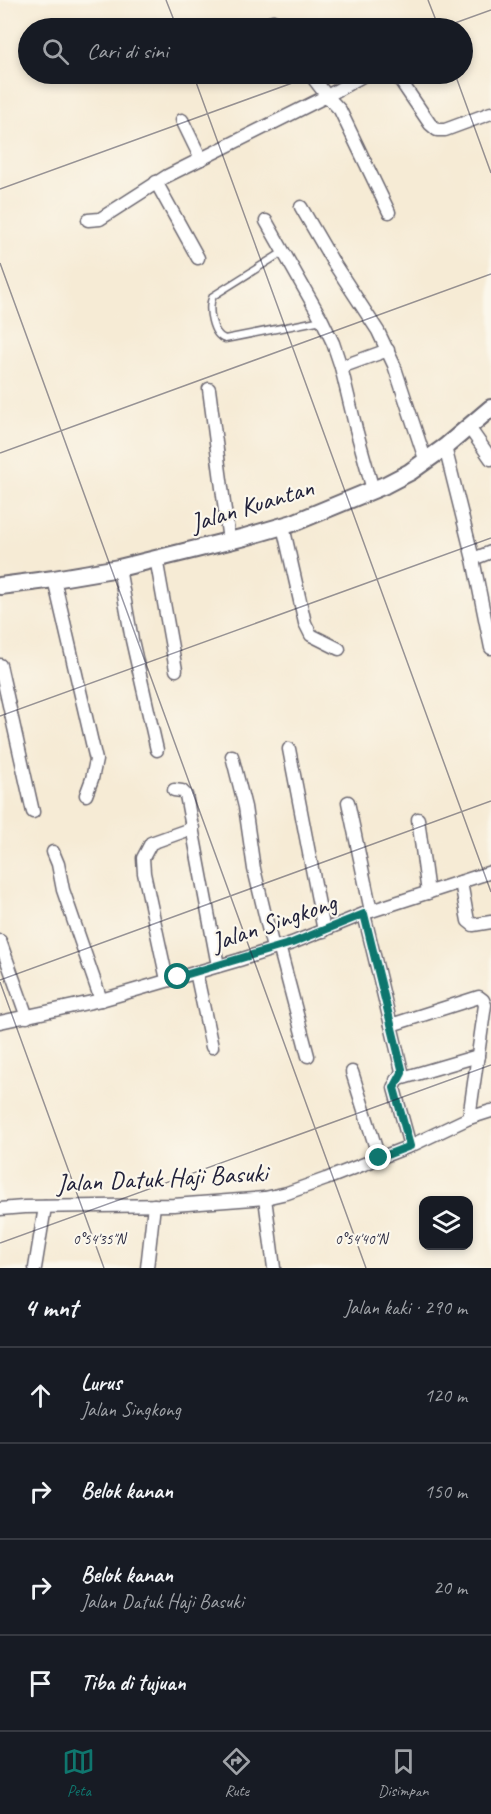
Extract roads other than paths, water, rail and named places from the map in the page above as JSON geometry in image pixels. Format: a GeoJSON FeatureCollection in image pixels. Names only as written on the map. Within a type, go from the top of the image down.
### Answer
{"type":"FeatureCollection","features":[{"type":"Feature","properties":{"kind":"street"},"geometry":{"type":"LineString","coordinates":[[318,84],[336,104],[344,118],[389,212]]}},
{"type":"Feature","properties":{"kind":"street"},"geometry":{"type":"LineString","coordinates":[[88,220],[100,219],[156,182],[348,84]]}},
{"type":"Feature","properties":{"kind":"street"},"geometry":{"type":"LineString","coordinates":[[403,84],[436,130],[445,130],[491,113]]}},
{"type":"Feature","properties":{"kind":"street"},"geometry":{"type":"LineString","coordinates":[[182,120],[201,159]]}},
{"type":"Feature","properties":{"kind":"street"},"geometry":{"type":"LineString","coordinates":[[156,182],[198,258]]}},
{"type":"Feature","properties":{"kind":"street"},"geometry":{"type":"LineString","coordinates":[[301,207],[333,262],[378,331],[394,365],[426,462]]}},
{"type":"Feature","properties":{"kind":"street"},"geometry":{"type":"LineString","coordinates":[[266,222],[333,343],[373,490]]}},
{"type":"Feature","properties":{"kind":"street"},"geometry":{"type":"LineString","coordinates":[[341,367],[387,350]]}},
{"type":"Feature","properties":{"kind":"street"},"geometry":{"type":"LineString","coordinates":[[209,389],[229,541]]}},
{"type":"Feature","properties":{"kind":"street","name":"Jalan Kuantan"},"geometry":{"type":"LineString","coordinates":[[0,586],[119,568],[229,541],[322,512],[410,472],[445,447],[491,408]]}},
{"type":"Feature","properties":{"kind":"street"},"geometry":{"type":"LineString","coordinates":[[468,426],[491,459]]}},
{"type":"Feature","properties":{"kind":"street"},"geometry":{"type":"LineString","coordinates":[[445,447],[473,559],[491,648]]}},
{"type":"Feature","properties":{"kind":"street"},"geometry":{"type":"LineString","coordinates":[[283,526],[305,623],[311,635],[339,649]]}},
{"type":"Feature","properties":{"kind":"street"},"geometry":{"type":"LineString","coordinates":[[473,559],[491,552]]}},
{"type":"Feature","properties":{"kind":"street"},"geometry":{"type":"LineString","coordinates":[[156,558],[176,670]]}},
{"type":"Feature","properties":{"kind":"street"},"geometry":{"type":"LineString","coordinates":[[119,568],[132,640],[157,750]]}},
{"type":"Feature","properties":{"kind":"street"},"geometry":{"type":"LineString","coordinates":[[54,579],[96,760],[93,779],[86,795]]}},
{"type":"Feature","properties":{"kind":"street"},"geometry":{"type":"LineString","coordinates":[[0,665],[33,812]]}},
{"type":"Feature","properties":{"kind":"street"},"geometry":{"type":"LineString","coordinates":[[289,749],[324,930]]}},
{"type":"Feature","properties":{"kind":"street"},"geometry":{"type":"LineString","coordinates":[[232,756],[245,807],[254,868],[308,1056]]}},
{"type":"Feature","properties":{"kind":"street"},"geometry":{"type":"LineString","coordinates":[[174,790],[184,792],[193,828],[218,966]]}},
{"type":"Feature","properties":{"kind":"street"},"geometry":{"type":"LineString","coordinates":[[348,802],[367,913],[402,1071],[396,1080],[394,1091],[410,1146]]}},
{"type":"Feature","properties":{"kind":"street"},"geometry":{"type":"LineString","coordinates":[[418,819],[428,893]]}},
{"type":"Feature","properties":{"kind":"street"},"geometry":{"type":"LineString","coordinates":[[167,980],[144,873],[143,858],[151,843],[193,828]]}},
{"type":"Feature","properties":{"kind":"street"},"geometry":{"type":"LineString","coordinates":[[53,852],[63,890],[101,1000]]}},
{"type":"Feature","properties":{"kind":"street","name":"Jalan Singkong"},"geometry":{"type":"LineString","coordinates":[[0,1023],[101,1000],[218,966],[491,872]]}},
{"type":"Feature","properties":{"kind":"street"},"geometry":{"type":"LineString","coordinates":[[462,882],[468,921],[473,925],[491,922]]}},
{"type":"Feature","properties":{"kind":"street"},"geometry":{"type":"LineString","coordinates":[[0,941],[27,1017]]}},
{"type":"Feature","properties":{"kind":"street"},"geometry":{"type":"LineString","coordinates":[[196,972],[212,1047]]}},
{"type":"Feature","properties":{"kind":"street"},"geometry":{"type":"LineString","coordinates":[[391,1025],[479,997],[483,1000],[485,1005],[469,1118]]}},
{"type":"Feature","properties":{"kind":"street"},"geometry":{"type":"LineString","coordinates":[[396,1080],[478,1056]]}},
{"type":"Feature","properties":{"kind":"street"},"geometry":{"type":"LineString","coordinates":[[351,1072],[379,1158]]}},
{"type":"Feature","properties":{"kind":"street","name":"Jalan Datuk Haji Basuki"},"geometry":{"type":"LineString","coordinates":[[0,1209],[154,1205],[266,1198],[287,1193],[379,1158],[469,1118],[491,1111]]}},
{"type":"Feature","properties":{"kind":"street"},"geometry":{"type":"LineString","coordinates":[[266,1198],[273,1268]]}},
{"type":"Feature","properties":{"kind":"street"},"geometry":{"type":"LineString","coordinates":[[147,1268],[154,1205]]}},
{"type":"Feature","properties":{"kind":"street"},"geometry":{"type":"LineString","coordinates":[[35,1268],[45,1207]]}},
{"type":"Feature","properties":{"kind":"lane"},"geometry":{"type":"LineString","coordinates":[[283,252],[213,296],[210,303],[215,332],[219,337],[225,339],[322,320]]}}]}
